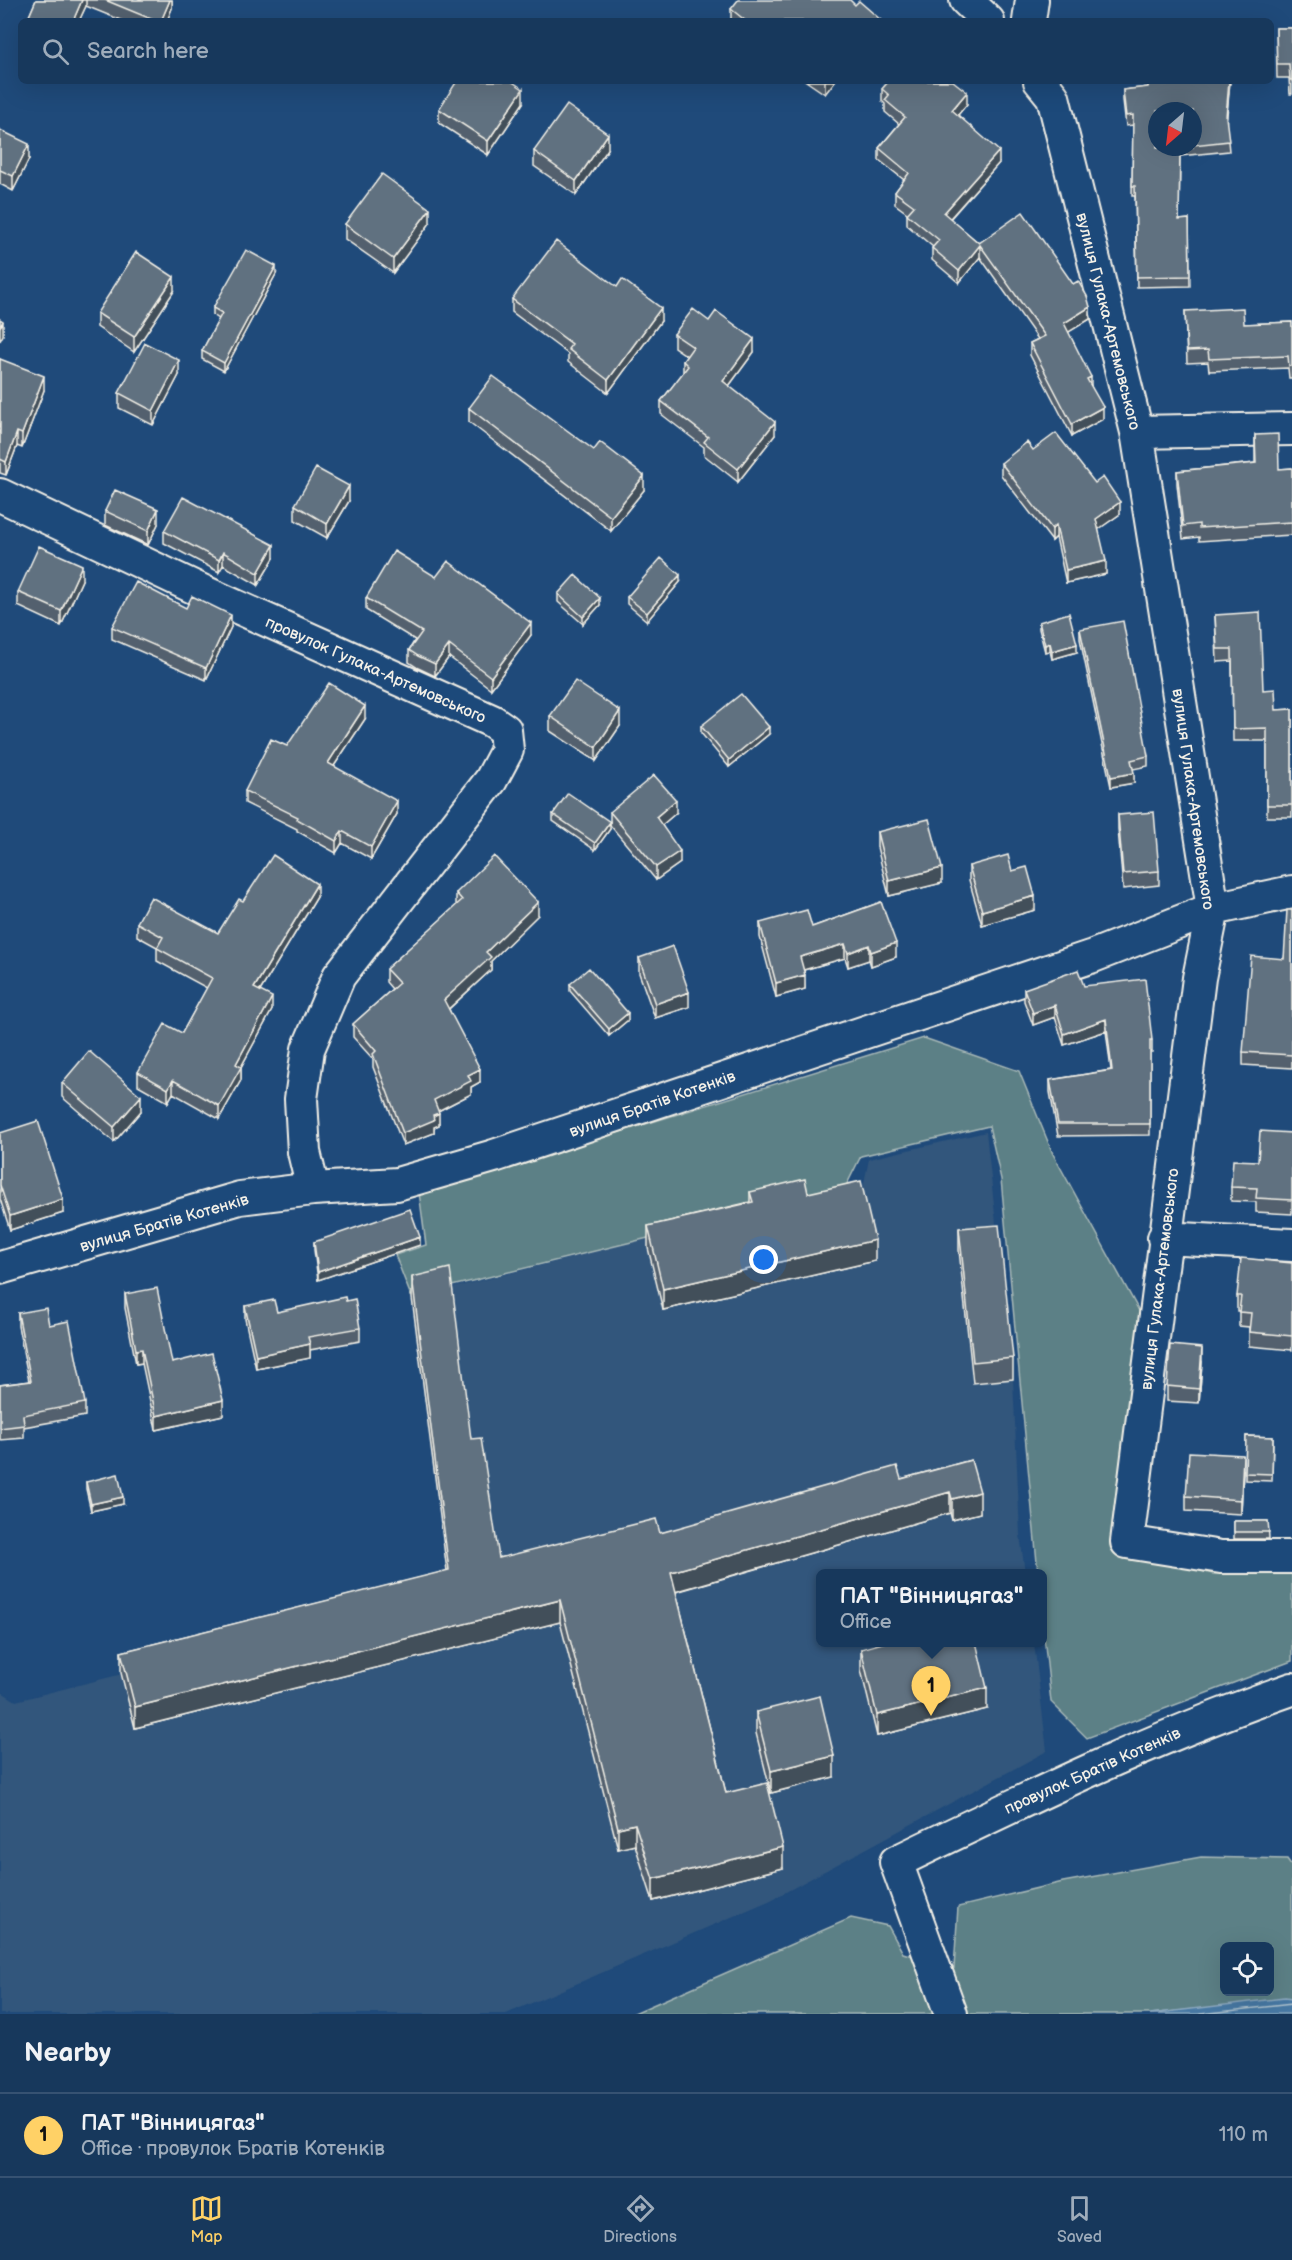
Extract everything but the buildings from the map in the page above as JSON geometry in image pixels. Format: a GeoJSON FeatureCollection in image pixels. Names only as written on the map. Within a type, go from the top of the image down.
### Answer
{"type":"FeatureCollection","features":[{"type":"Feature","properties":{"kind":"street"},"geometry":{"type":"LineString","coordinates":[[966,0],[985,18]]}},
{"type":"Feature","properties":{"kind":"street"},"geometry":{"type":"LineString","coordinates":[[1029,18],[1032,0]]}},
{"type":"Feature","properties":{"kind":"street","name":"вулиця Гулака-Артемовського"},"geometry":{"type":"LineString","coordinates":[[1042,84],[1053,97],[1137,432],[1213,909],[1199,978],[1126,1542],[1221,1557],[1292,1557]]}},
{"type":"Feature","properties":{"kind":"street"},"geometry":{"type":"LineString","coordinates":[[1137,432],[1292,429]]}},
{"type":"Feature","properties":{"kind":"street","name":"провулок Гулака-Артемовського"},"geometry":{"type":"LineString","coordinates":[[0,495],[204,592],[492,721],[505,730],[507,750],[491,780],[339,976],[308,1049],[301,1099],[304,1152],[313,1189]]}},
{"type":"Feature","properties":{"kind":"street","name":"вулиця Братів Котенків"},"geometry":{"type":"LineString","coordinates":[[0,1268],[240,1198],[313,1189],[397,1184],[494,1156],[1094,956],[1213,909],[1292,892]]}},
{"type":"Feature","properties":{"kind":"street"},"geometry":{"type":"LineString","coordinates":[[1164,1238],[1292,1245]]}},
{"type":"Feature","properties":{"kind":"street","name":"провулок Братів Котенків"},"geometry":{"type":"LineString","coordinates":[[951,2014],[896,1862],[1028,1798],[1210,1717],[1292,1689]]}},
{"type":"Feature","properties":{"kind":"shaded area"},"geometry":{"type":"Polygon","coordinates":[[[986,1132],[1013,1379],[1020,1535],[1024,1569],[816,1569],[816,1647],[1034,1647],[1047,1751],[771,1900],[506,2014],[0,2014],[0,1691],[16,1701],[449,1591],[412,1298],[750,1213],[863,1188],[869,1159],[986,1132]]]}},
{"type":"Feature","properties":{"kind":"green space"},"geometry":{"type":"Polygon","coordinates":[[[924,1038],[1019,1071],[1053,1154],[1144,1320],[1113,1548],[1213,1574],[1292,1568],[1292,1661],[1087,1738],[1051,1702],[1045,1647],[1047,1647],[1047,1569],[1038,1569],[1001,1179],[989,1126],[861,1156],[844,1190],[411,1296],[395,1255],[426,1245],[419,1192],[924,1038]]]}},
{"type":"Feature","properties":{"kind":"green space"},"geometry":{"type":"Polygon","coordinates":[[[1201,1857],[1287,1859],[1292,1866],[1292,1999],[1150,2014],[632,2014],[851,1918],[888,1926],[903,1953],[954,1968],[958,1907],[1063,1882],[1201,1857]]]}},
{"type":"Feature","properties":{"kind":"water"},"geometry":{"type":"Polygon","coordinates":[[[1284,1998],[1292,1999],[1292,2014],[1150,2014],[1284,1998]]]}},
{"type":"Feature","properties":{"kind":"place","name":"ПАТ \"Вінницягаз\""},"geometry":{"type":"Point","coordinates":[931,1716]}}]}
